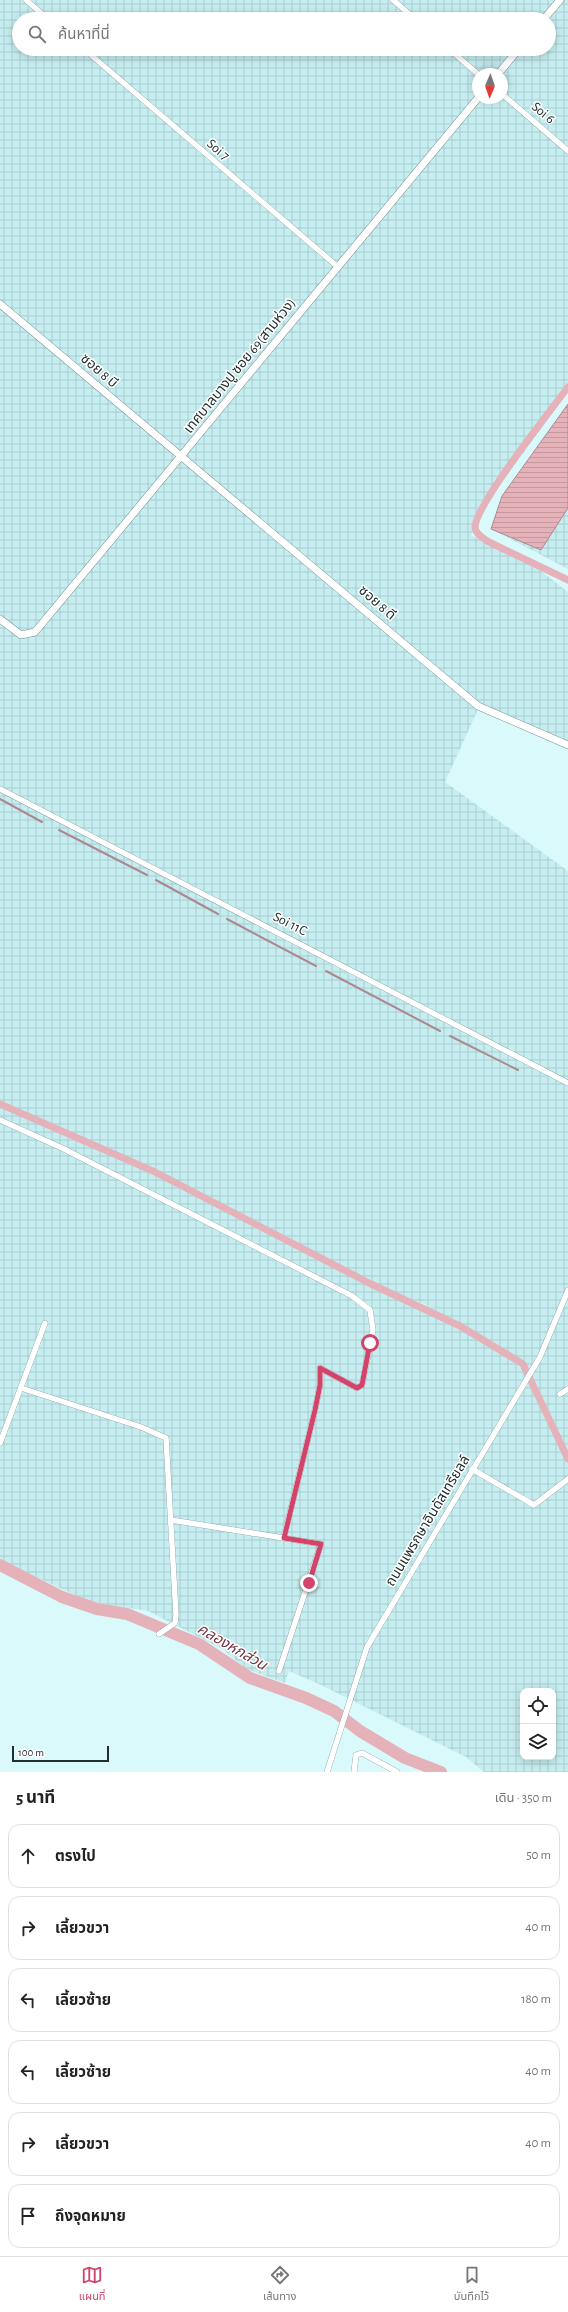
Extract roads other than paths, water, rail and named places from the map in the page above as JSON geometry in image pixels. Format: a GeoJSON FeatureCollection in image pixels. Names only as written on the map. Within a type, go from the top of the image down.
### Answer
{"type":"FeatureCollection","features":[{"type":"Feature","properties":{"kind":"street"},"geometry":{"type":"LineString","coordinates":[[26,0],[40,12]]}},
{"type":"Feature","properties":{"kind":"street"},"geometry":{"type":"LineString","coordinates":[[393,0],[407,12]]}},
{"type":"Feature","properties":{"kind":"street"},"geometry":{"type":"LineString","coordinates":[[550,12],[560,0]]}},
{"type":"Feature","properties":{"kind":"street","name":"Soi 7"},"geometry":{"type":"LineString","coordinates":[[92,56],[338,267]]}},
{"type":"Feature","properties":{"kind":"street"},"geometry":{"type":"LineString","coordinates":[[457,56],[472,69]]}},
{"type":"Feature","properties":{"kind":"street"},"geometry":{"type":"LineString","coordinates":[[503,68],[513,56]]}},
{"type":"Feature","properties":{"kind":"street","name":"Soi 6"},"geometry":{"type":"LineString","coordinates":[[508,99],[568,151]]}},
{"type":"Feature","properties":{"kind":"street","name":"เทศบาลบางปู ซอย 69(สามห่วง)"},"geometry":{"type":"LineString","coordinates":[[0,620],[21,635],[35,632],[182,458],[473,104]]}},
{"type":"Feature","properties":{"kind":"street","name":"ซอย 8 บี"},"geometry":{"type":"LineString","coordinates":[[0,304],[182,458]]}},
{"type":"Feature","properties":{"kind":"street","name":"ซอย 8 ดี"},"geometry":{"type":"LineString","coordinates":[[182,458],[303,557],[478,706],[568,745]]}},
{"type":"Feature","properties":{"kind":"street","name":"Soi 11C"},"geometry":{"type":"LineString","coordinates":[[0,788],[568,1083]]}},
{"type":"Feature","properties":{"kind":"street"},"geometry":{"type":"LineString","coordinates":[[0,1120],[62,1148],[352,1296],[370,1310],[373,1330],[362,1385],[357,1388],[320,1368],[320,1385],[315,1410],[284,1538]]}},
{"type":"Feature","properties":{"kind":"street","name":"ถนนแพรกษาอินดัสเทรียลล์"},"geometry":{"type":"LineString","coordinates":[[327,1772],[367,1647],[537,1361],[568,1290]]}},
{"type":"Feature","properties":{"kind":"street"},"geometry":{"type":"LineString","coordinates":[[0,1443],[45,1322]]}},
{"type":"Feature","properties":{"kind":"street"},"geometry":{"type":"LineString","coordinates":[[21,1388],[140,1427],[166,1438],[176,1609],[175,1623],[159,1634]]}},
{"type":"Feature","properties":{"kind":"street"},"geometry":{"type":"LineString","coordinates":[[560,1394],[568,1389]]}},
{"type":"Feature","properties":{"kind":"street"},"geometry":{"type":"LineString","coordinates":[[472,1469],[534,1505],[566,1481]]}},
{"type":"Feature","properties":{"kind":"street"},"geometry":{"type":"LineString","coordinates":[[171,1520],[321,1544],[279,1671]]}},
{"type":"Feature","properties":{"kind":"street"},"geometry":{"type":"LineString","coordinates":[[354,1772],[355,1759],[358,1753],[362,1753],[397,1772]]}},
{"type":"Feature","properties":{"kind":"waterway"},"geometry":{"type":"LineString","coordinates":[[568,387],[531,435],[500,480],[478,517],[475,528],[478,534],[487,541],[568,580]]}},
{"type":"Feature","properties":{"kind":"waterway"},"geometry":{"type":"LineString","coordinates":[[0,799],[42,822]]}},
{"type":"Feature","properties":{"kind":"waterway"},"geometry":{"type":"LineString","coordinates":[[59,830],[147,875]]}},
{"type":"Feature","properties":{"kind":"waterway"},"geometry":{"type":"LineString","coordinates":[[156,880],[218,914]]}},
{"type":"Feature","properties":{"kind":"waterway"},"geometry":{"type":"LineString","coordinates":[[227,919],[316,966]]}},
{"type":"Feature","properties":{"kind":"waterway"},"geometry":{"type":"LineString","coordinates":[[326,971],[440,1031]]}},
{"type":"Feature","properties":{"kind":"waterway"},"geometry":{"type":"LineString","coordinates":[[450,1036],[518,1070]]}},
{"type":"Feature","properties":{"kind":"waterway"},"geometry":{"type":"LineString","coordinates":[[0,1104],[155,1172],[369,1283],[460,1326],[523,1364],[568,1459]]}},
{"type":"Feature","properties":{"kind":"waterway","name":"คลองหกส่วน"},"geometry":{"type":"LineString","coordinates":[[0,1565],[62,1597],[97,1609],[127,1614],[199,1644],[250,1678],[306,1698],[334,1711],[360,1731],[405,1758],[441,1772]]}}]}
